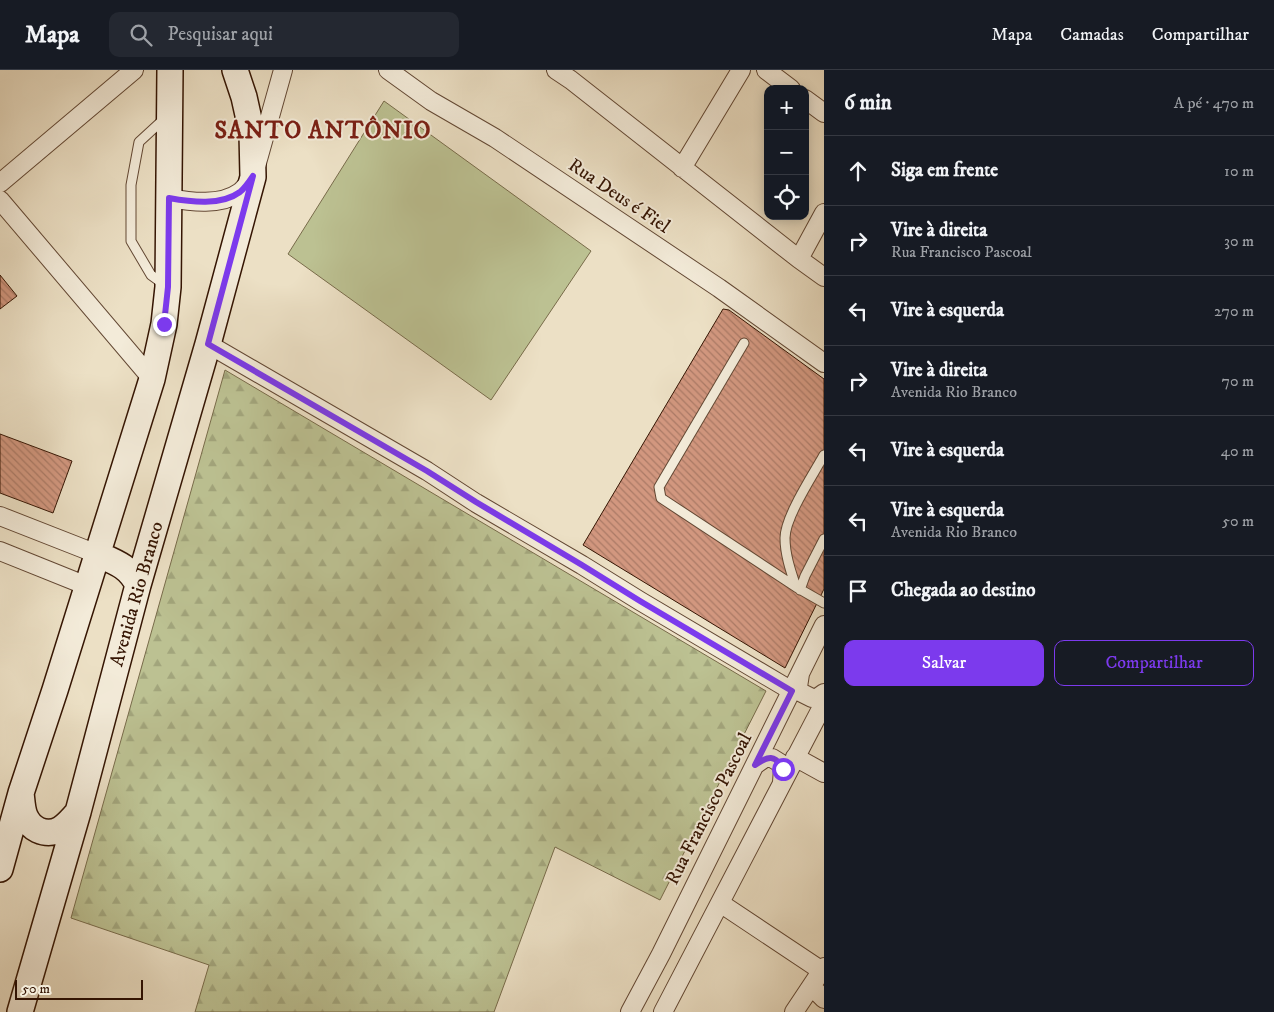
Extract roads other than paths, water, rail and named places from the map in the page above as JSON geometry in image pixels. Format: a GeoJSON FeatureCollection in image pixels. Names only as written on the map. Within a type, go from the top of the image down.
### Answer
{"type":"FeatureCollection","features":[{"type":"Feature","properties":{"kind":"main road"},"geometry":{"type":"LineString","coordinates":[[0,869],[21,793],[152,379],[164,324],[168,287],[170,70]]}},
{"type":"Feature","properties":{"kind":"main road","name":"Avenida Rio Branco"},"geometry":{"type":"LineString","coordinates":[[20,1012],[78,812],[138,585],[208,344],[253,176],[252,133],[244,97],[235,70]]}},
{"type":"Feature","properties":{"kind":"main road"},"geometry":{"type":"LineString","coordinates":[[97,554],[131,572],[138,585]]}},
{"type":"Feature","properties":{"kind":"main road"},"geometry":{"type":"LineString","coordinates":[[21,793],[24,814],[28,822],[32,828],[43,832],[50,833],[59,830],[78,812]]}},
{"type":"Feature","properties":{"kind":"street"},"geometry":{"type":"LineString","coordinates":[[0,183],[134,70]]}},
{"type":"Feature","properties":{"kind":"street","name":"Avenida Rio Branco"},"geometry":{"type":"LineString","coordinates":[[253,176],[283,70]]}},
{"type":"Feature","properties":{"kind":"street","name":"Rua Deus é Fiel"},"geometry":{"type":"LineString","coordinates":[[388,70],[431,101],[495,138],[719,288],[824,363]]}},
{"type":"Feature","properties":{"kind":"street"},"geometry":{"type":"LineString","coordinates":[[556,70],[574,75],[682,168],[824,277]]}},
{"type":"Feature","properties":{"kind":"street"},"geometry":{"type":"LineString","coordinates":[[682,168],[742,70]]}},
{"type":"Feature","properties":{"kind":"street"},"geometry":{"type":"LineString","coordinates":[[766,70],[786,85]]}},
{"type":"Feature","properties":{"kind":"street"},"geometry":{"type":"LineString","coordinates":[[809,102],[824,113]]}},
{"type":"Feature","properties":{"kind":"street"},"geometry":{"type":"LineString","coordinates":[[169,198],[205,202],[222,200],[239,192],[253,176]]}},
{"type":"Feature","properties":{"kind":"street"},"geometry":{"type":"LineString","coordinates":[[0,200],[152,379]]}},
{"type":"Feature","properties":{"kind":"street"},"geometry":{"type":"LineString","coordinates":[[799,259],[824,213]]}},
{"type":"Feature","properties":{"kind":"street"},"geometry":{"type":"LineString","coordinates":[[208,344],[427,471],[648,606],[792,691]]}},
{"type":"Feature","properties":{"kind":"street"},"geometry":{"type":"LineString","coordinates":[[0,516],[97,554]]}},
{"type":"Feature","properties":{"kind":"street"},"geometry":{"type":"LineString","coordinates":[[0,551],[87,586]]}},
{"type":"Feature","properties":{"kind":"street","name":"Rua Francisco Pascoal"},"geometry":{"type":"LineString","coordinates":[[630,1012],[824,624]]}},
{"type":"Feature","properties":{"kind":"street"},"geometry":{"type":"LineString","coordinates":[[800,674],[798,687],[800,692],[812,698],[818,698],[824,693]]}},
{"type":"Feature","properties":{"kind":"street"},"geometry":{"type":"LineString","coordinates":[[663,1012],[824,703]]}},
{"type":"Feature","properties":{"kind":"street"},"geometry":{"type":"LineString","coordinates":[[795,757],[824,773]]}},
{"type":"Feature","properties":{"kind":"street"},"geometry":{"type":"LineString","coordinates":[[755,765],[765,758],[772,758],[780,763],[783,769],[782,782]]}},
{"type":"Feature","properties":{"kind":"street"},"geometry":{"type":"LineString","coordinates":[[720,903],[823,969],[818,993],[794,1012]]}},
{"type":"Feature","properties":{"kind":"lane"},"geometry":{"type":"LineString","coordinates":[[168,287],[152,275],[131,241],[131,185],[140,142],[170,114]]}},
{"type":"Feature","properties":{"kind":"lane"},"geometry":{"type":"LineString","coordinates":[[744,343],[659,488],[661,498],[824,603]]}},
{"type":"Feature","properties":{"kind":"lane"},"geometry":{"type":"LineString","coordinates":[[798,588],[789,565],[784,536],[787,524],[800,496],[824,456]]}},
{"type":"Feature","properties":{"kind":"lane"},"geometry":{"type":"LineString","coordinates":[[798,588],[824,539]]}},
{"type":"Feature","properties":{"kind":"district","name":"SANTO ANTÔNIO"},"geometry":{"type":"Point","coordinates":[323,131]}}]}
